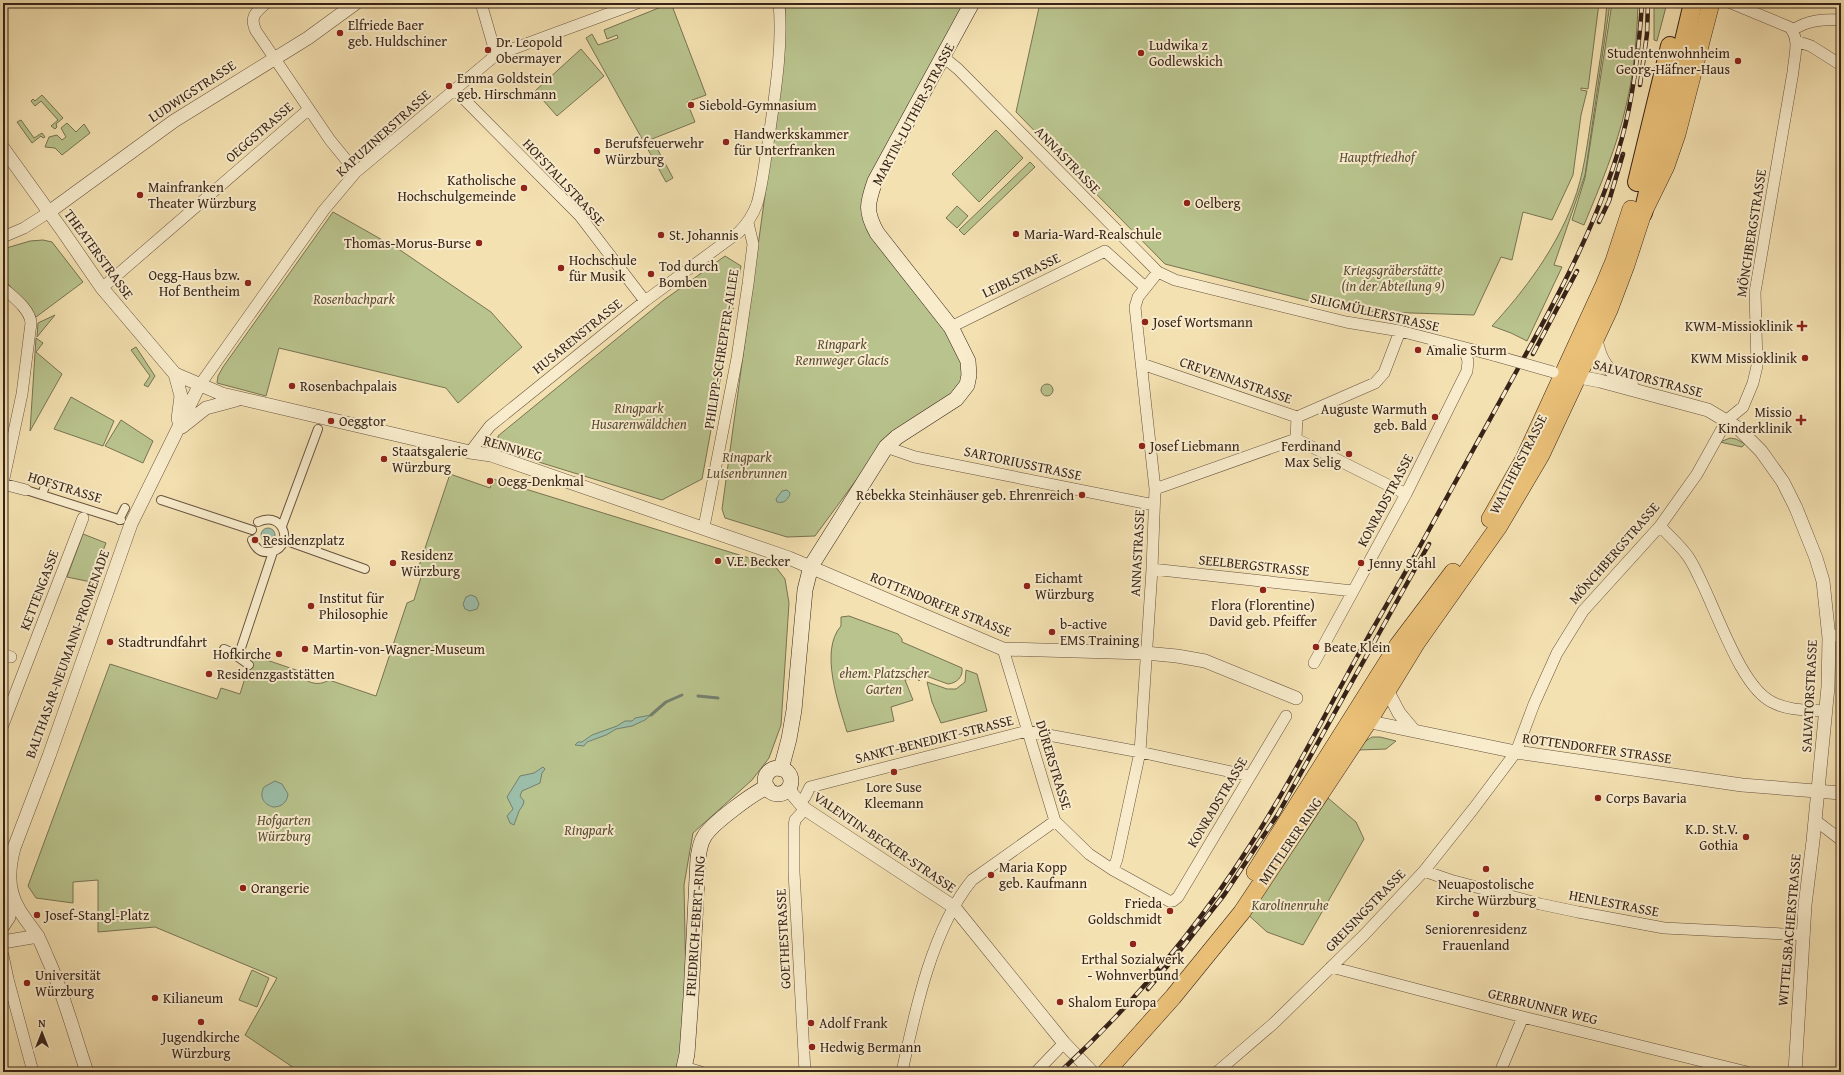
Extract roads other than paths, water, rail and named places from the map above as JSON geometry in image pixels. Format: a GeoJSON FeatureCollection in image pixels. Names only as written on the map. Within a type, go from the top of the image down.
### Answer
{"type":"FeatureCollection","features":[{"type":"Feature","properties":{"kind":"highway"},"geometry":{"type":"LineString","coordinates":[[1637,211],[1669,49],[1683,3]]}},
{"type":"Feature","properties":{"kind":"highway"},"geometry":{"type":"LineString","coordinates":[[1637,211],[1693,3]]}},
{"type":"Feature","properties":{"kind":"main road","name":"MARTIN-LUTHER-STRASSE"},"geometry":{"type":"LineString","coordinates":[[811,566],[886,447],[897,437],[956,399],[967,385],[969,375],[968,361],[951,327],[877,233],[869,219],[868,212],[870,196],[875,181],[972,3]]}},
{"type":"Feature","properties":{"kind":"main road"},"geometry":{"type":"LineString","coordinates":[[1637,211],[1661,179],[1668,160],[1712,3]]}},
{"type":"Feature","properties":{"kind":"main road","name":"WALTHERSTRASSE"},"geometry":{"type":"LineString","coordinates":[[1368,722],[1417,642],[1520,494],[1541,455],[1565,374],[1596,339],[1626,265],[1637,211]]}},
{"type":"Feature","properties":{"kind":"main road","name":"WALTHERSTRASSE"},"geometry":{"type":"LineString","coordinates":[[1352,717],[1398,645],[1460,564],[1505,494],[1524,459],[1565,374],[1637,211]]}},
{"type":"Feature","properties":{"kind":"main road"},"geometry":{"type":"LineString","coordinates":[[781,769],[789,739],[794,710],[805,590],[811,566]]}},
{"type":"Feature","properties":{"kind":"main road","name":"MITTLERER RING"},"geometry":{"type":"LineString","coordinates":[[1108,1065],[1234,905],[1352,717]]}},
{"type":"Feature","properties":{"kind":"main road","name":"MITTLERER RING"},"geometry":{"type":"LineString","coordinates":[[1108,1065],[1173,997],[1242,912],[1368,722]]}},
{"type":"Feature","properties":{"kind":"main road"},"geometry":{"type":"LineString","coordinates":[[781,769],[788,774],[790,778],[790,785],[788,790],[781,794],[776,794],[767,787],[765,781],[772,770],[781,769]]}},
{"type":"Feature","properties":{"kind":"main road","name":"FRIEDRICH-EBERT-RING"},"geometry":{"type":"LineString","coordinates":[[684,1070],[687,1054],[691,997],[698,858],[703,838],[717,823],[758,792],[767,787]]}},
{"type":"Feature","properties":{"kind":"main road"},"geometry":{"type":"LineString","coordinates":[[1091,1071],[1108,1065]]}},
{"type":"Feature","properties":{"kind":"street"},"geometry":{"type":"LineString","coordinates":[[266,3],[252,18],[253,24],[274,59],[330,140],[356,172]]}},
{"type":"Feature","properties":{"kind":"street","name":"LUDWIGSTRASSE"},"geometry":{"type":"LineString","coordinates":[[49,212],[174,121],[308,38],[356,3]]}},
{"type":"Feature","properties":{"kind":"street"},"geometry":{"type":"LineString","coordinates":[[481,3],[496,55]]}},
{"type":"Feature","properties":{"kind":"street","name":"KAPUZINERSTRASSE"},"geometry":{"type":"LineString","coordinates":[[200,386],[314,223],[356,172],[496,55],[637,3]]}},
{"type":"Feature","properties":{"kind":"street"},"geometry":{"type":"LineString","coordinates":[[748,223],[757,204],[774,101],[781,23],[780,3]]}},
{"type":"Feature","properties":{"kind":"street"},"geometry":{"type":"LineString","coordinates":[[1731,3],[1783,24],[1795,36],[1841,65]]}},
{"type":"Feature","properties":{"kind":"street"},"geometry":{"type":"LineString","coordinates":[[1795,36],[1810,22],[1823,19],[1841,20]]}},
{"type":"Feature","properties":{"kind":"street","name":"MÖNCHBERGSTRASSE"},"geometry":{"type":"LineString","coordinates":[[1516,752],[1534,704],[1557,653],[1583,612],[1660,526],[1697,474],[1726,420],[1743,407],[1757,366],[1755,292],[1793,72],[1795,36]]}},
{"type":"Feature","properties":{"kind":"street","name":"ANNASTRASSE"},"geometry":{"type":"LineString","coordinates":[[942,56],[958,69],[1158,272],[1138,297],[1135,307],[1155,489],[1152,569],[1145,653],[1140,752],[1117,859],[1113,870]]}},
{"type":"Feature","properties":{"kind":"street","name":"HOFSTALLSTRASSE"},"geometry":{"type":"LineString","coordinates":[[454,90],[580,216],[645,301]]}},
{"type":"Feature","properties":{"kind":"street","name":"OEGGSTRASSE"},"geometry":{"type":"LineString","coordinates":[[102,288],[309,109]]}},
{"type":"Feature","properties":{"kind":"street","name":"THEATERSTRASSE"},"geometry":{"type":"LineString","coordinates":[[3,148],[102,288],[175,374],[200,386]]}},
{"type":"Feature","properties":{"kind":"street"},"geometry":{"type":"LineString","coordinates":[[3,237],[24,228],[49,212]]}},
{"type":"Feature","properties":{"kind":"street","name":"HUSARENSTRASSE"},"geometry":{"type":"LineString","coordinates":[[470,452],[490,426],[645,301],[739,232],[748,223]]}},
{"type":"Feature","properties":{"kind":"street","name":"PHILIPP-SCHREPFER-ALLEE"},"geometry":{"type":"LineString","coordinates":[[704,527],[737,358],[748,284],[753,244],[748,223]]}},
{"type":"Feature","properties":{"kind":"street","name":"LEIBLSTRASSE"},"geometry":{"type":"LineString","coordinates":[[951,327],[1105,251],[1145,287]]}},
{"type":"Feature","properties":{"kind":"street","name":"SILIGMÜLLERSTRASSE"},"geometry":{"type":"LineString","coordinates":[[1158,272],[1175,280],[1346,322],[1400,331],[1565,374]]}},
{"type":"Feature","properties":{"kind":"street"},"geometry":{"type":"LineString","coordinates":[[3,288],[26,310],[31,318],[22,394],[3,484]]}},
{"type":"Feature","properties":{"kind":"street"},"geometry":{"type":"LineString","coordinates":[[1296,417],[1375,383],[1384,373],[1400,331]]}},
{"type":"Feature","properties":{"kind":"street"},"geometry":{"type":"LineString","coordinates":[[1596,339],[1601,359],[1608,369],[1638,390]]}},
{"type":"Feature","properties":{"kind":"street","name":"KONRADSTRASSE"},"geometry":{"type":"LineString","coordinates":[[1314,663],[1406,494],[1467,371],[1468,361],[1464,348]]}},
{"type":"Feature","properties":{"kind":"street","name":"CREVENNASTRASSE"},"geometry":{"type":"LineString","coordinates":[[1142,364],[1296,417],[1296,439]]}},
{"type":"Feature","properties":{"kind":"street","name":"THEATERSTRASSE"},"geometry":{"type":"LineString","coordinates":[[175,374],[181,396],[180,413],[176,432]]}},
{"type":"Feature","properties":{"kind":"street","name":"SALVATORSTRASSE"},"geometry":{"type":"LineString","coordinates":[[1565,374],[1638,390],[1708,410],[1738,428],[1761,451],[1783,482],[1796,508],[1816,558],[1823,581],[1835,636],[1818,792]]}},
{"type":"Feature","properties":{"kind":"street","name":"RENNWEG"},"geometry":{"type":"LineString","coordinates":[[200,386],[240,399],[470,452],[491,455],[704,527],[811,566]]}},
{"type":"Feature","properties":{"kind":"street","name":"BALTHASAR-NEUMANN-PROMENADE"},"geometry":{"type":"LineString","coordinates":[[7,894],[14,848],[49,756],[131,524],[200,386]]}},
{"type":"Feature","properties":{"kind":"street","name":"BALTHASAR-NEUMANN-PROMENADE"},"geometry":{"type":"LineString","coordinates":[[176,432],[206,408],[240,399]]}},
{"type":"Feature","properties":{"kind":"street"},"geometry":{"type":"LineString","coordinates":[[282,526],[318,429]]}},
{"type":"Feature","properties":{"kind":"street"},"geometry":{"type":"LineString","coordinates":[[1155,489],[1296,439],[1406,494]]}},
{"type":"Feature","properties":{"kind":"street","name":"SARTORIUSSTRASSE"},"geometry":{"type":"LineString","coordinates":[[886,447],[914,457],[1154,504]]}},
{"type":"Feature","properties":{"kind":"street","name":"HOFSTRASSE"},"geometry":{"type":"LineString","coordinates":[[3,484],[26,490],[85,514],[120,520],[125,508]]}},
{"type":"Feature","properties":{"kind":"street"},"geometry":{"type":"LineString","coordinates":[[42,496],[45,486]]}},
{"type":"Feature","properties":{"kind":"street"},"geometry":{"type":"LineString","coordinates":[[161,500],[252,530]]}},
{"type":"Feature","properties":{"kind":"street","name":"KETTENGASSE"},"geometry":{"type":"LineString","coordinates":[[3,725],[85,514]]}},
{"type":"Feature","properties":{"kind":"street"},"geometry":{"type":"LineString","coordinates":[[252,540],[254,546],[260,551],[273,552],[278,549],[284,540],[282,526],[278,522],[270,519],[258,522]]}},
{"type":"Feature","properties":{"kind":"street"},"geometry":{"type":"LineString","coordinates":[[1660,526],[1688,557],[1743,672],[1757,692],[1771,702],[1780,706],[1826,712]]}},
{"type":"Feature","properties":{"kind":"street"},"geometry":{"type":"LineString","coordinates":[[284,540],[365,569]]}},
{"type":"Feature","properties":{"kind":"street"},"geometry":{"type":"LineString","coordinates":[[238,657],[246,643],[273,552]]}},
{"type":"Feature","properties":{"kind":"street","name":"ROTTENDORFER STRASSE"},"geometry":{"type":"LineString","coordinates":[[811,566],[1003,649],[1145,653],[1178,656],[1205,661],[1296,698]]}},
{"type":"Feature","properties":{"kind":"street","name":"SEELBERGSTRASSE"},"geometry":{"type":"LineString","coordinates":[[1152,569],[1353,591]]}},
{"type":"Feature","properties":{"kind":"street","name":"DÜRERSTRASSE"},"geometry":{"type":"LineString","coordinates":[[1003,649],[1055,821],[1090,854],[1113,870],[1169,901],[1173,901]]}},
{"type":"Feature","properties":{"kind":"street"},"geometry":{"type":"LineString","coordinates":[[224,650],[231,652],[249,665]]}},
{"type":"Feature","properties":{"kind":"street"},"geometry":{"type":"LineString","coordinates":[[1387,690],[1396,709],[1414,731]]}},
{"type":"Feature","properties":{"kind":"street","name":"KONRADSTRASSE"},"geometry":{"type":"LineString","coordinates":[[1173,901],[1178,897],[1286,716]]}},
{"type":"Feature","properties":{"kind":"street","name":"ROTTENDORFER STRASSE"},"geometry":{"type":"LineString","coordinates":[[1352,717],[1368,722],[1516,752],[1742,785],[1841,794]]}},
{"type":"Feature","properties":{"kind":"street","name":"SANKT-BENEDIKT-STRASSE"},"geometry":{"type":"LineString","coordinates":[[802,806],[810,787],[1028,731],[1140,752],[1250,776]]}},
{"type":"Feature","properties":{"kind":"street","name":"GREISINGSTRASSE"},"geometry":{"type":"LineString","coordinates":[[1217,1072],[1274,1024],[1364,935],[1424,871],[1516,752]]}},
{"type":"Feature","properties":{"kind":"street","name":"VALENTIN-BECKER-STRASSE"},"geometry":{"type":"LineString","coordinates":[[788,790],[802,806],[954,907],[1064,1043],[1091,1071]]}},
{"type":"Feature","properties":{"kind":"street","name":"WITTELSBACHERSTRASSE"},"geometry":{"type":"LineString","coordinates":[[1795,1072],[1805,905],[1818,792]]}},
{"type":"Feature","properties":{"kind":"street","name":"GOETHESTRASSE"},"geometry":{"type":"LineString","coordinates":[[802,806],[794,826],[795,886],[805,1072]]}},
{"type":"Feature","properties":{"kind":"street"},"geometry":{"type":"LineString","coordinates":[[1815,820],[1841,840]]}},
{"type":"Feature","properties":{"kind":"street"},"geometry":{"type":"LineString","coordinates":[[902,1072],[919,999],[931,961],[961,893],[972,880],[1055,821]]}},
{"type":"Feature","properties":{"kind":"street","name":"HENLESTRASSE"},"geometry":{"type":"LineString","coordinates":[[1424,871],[1450,880],[1540,904],[1664,928],[1804,935]]}},
{"type":"Feature","properties":{"kind":"street"},"geometry":{"type":"LineString","coordinates":[[7,894],[5,901],[6,922],[19,916],[26,920]]}},
{"type":"Feature","properties":{"kind":"street"},"geometry":{"type":"LineString","coordinates":[[7,894],[38,936],[60,987],[87,1072]]}},
{"type":"Feature","properties":{"kind":"street"},"geometry":{"type":"LineString","coordinates":[[3,942],[38,936]]}},
{"type":"Feature","properties":{"kind":"street"},"geometry":{"type":"LineString","coordinates":[[3,955],[9,986],[33,1072]]}},
{"type":"Feature","properties":{"kind":"street","name":"GERBRUNNER WEG"},"geometry":{"type":"LineString","coordinates":[[1331,967],[1524,1017],[1747,1072]]}},
{"type":"Feature","properties":{"kind":"street"},"geometry":{"type":"LineString","coordinates":[[1500,1072],[1524,1017]]}},
{"type":"Feature","properties":{"kind":"street"},"geometry":{"type":"LineString","coordinates":[[1036,1072],[1064,1043]]}},
{"type":"Feature","properties":{"kind":"street"},"geometry":{"type":"LineString","coordinates":[[684,1070],[701,1072]]}},
{"type":"Feature","properties":{"kind":"waterway"},"geometry":{"type":"LineString","coordinates":[[651,715],[666,702],[682,695]]}},
{"type":"Feature","properties":{"kind":"waterway"},"geometry":{"type":"LineString","coordinates":[[698,696],[718,698]]}},
{"type":"Feature","properties":{"kind":"railway"},"geometry":{"type":"LineString","coordinates":[[1060,1072],[1112,1021],[1161,967],[1206,910],[1247,850],[1274,808],[1536,336],[1578,254],[1603,197],[1613,168],[1622,138],[1633,88],[1638,54],[1642,3]]}},
{"type":"Feature","properties":{"kind":"railway"},"geometry":{"type":"LineString","coordinates":[[1640,85],[1647,34],[1648,3]]}},
{"type":"Feature","properties":{"kind":"railway"},"geometry":{"type":"LineString","coordinates":[[1599,222],[1609,201],[1623,154]]}},
{"type":"Feature","properties":{"kind":"railway"},"geometry":{"type":"LineString","coordinates":[[1533,354],[1577,271]]}},
{"type":"Feature","properties":{"kind":"railway"},"geometry":{"type":"LineString","coordinates":[[1148,989],[1224,895],[1278,814],[1429,544]]}},
{"type":"Feature","properties":{"kind":"place","name":"Elfriede Baer geb. Huldschiner"},"geometry":{"type":"Point","coordinates":[340,33]}},
{"type":"Feature","properties":{"kind":"place","name":"Dr. Leopold Obermayer"},"geometry":{"type":"Point","coordinates":[488,50]}},
{"type":"Feature","properties":{"kind":"place","name":"Ludwika z Godlewskich"},"geometry":{"type":"Point","coordinates":[1141,53]}},
{"type":"Feature","properties":{"kind":"place","name":"Studentenwohnheim Georg-Häfner-Haus"},"geometry":{"type":"Point","coordinates":[1738,61]}},
{"type":"Feature","properties":{"kind":"place","name":"Emma Goldstein geb. Hirschmann"},"geometry":{"type":"Point","coordinates":[449,86]}},
{"type":"Feature","properties":{"kind":"place","name":"Siebold-Gymnasium"},"geometry":{"type":"Point","coordinates":[691,105]}},
{"type":"Feature","properties":{"kind":"place","name":"Handwerkskammer für Unterfranken"},"geometry":{"type":"Point","coordinates":[726,142]}},
{"type":"Feature","properties":{"kind":"place","name":"Berufsfeuerwehr Würzburg"},"geometry":{"type":"Point","coordinates":[597,151]}},
{"type":"Feature","properties":{"kind":"place","name":"Katholische Hochschulgemeinde"},"geometry":{"type":"Point","coordinates":[524,188]}},
{"type":"Feature","properties":{"kind":"place","name":"Mainfranken Theater Würzburg"},"geometry":{"type":"Point","coordinates":[140,195]}},
{"type":"Feature","properties":{"kind":"place","name":"Oelberg"},"geometry":{"type":"Point","coordinates":[1187,203]}},
{"type":"Feature","properties":{"kind":"place","name":"Maria-Ward-Realschule"},"geometry":{"type":"Point","coordinates":[1016,234]}},
{"type":"Feature","properties":{"kind":"place","name":"St. Johannis"},"geometry":{"type":"Point","coordinates":[661,235]}},
{"type":"Feature","properties":{"kind":"place","name":"Thomas-Morus-Burse"},"geometry":{"type":"Point","coordinates":[479,243]}},
{"type":"Feature","properties":{"kind":"place","name":"Hochschule für Musik"},"geometry":{"type":"Point","coordinates":[561,268]}},
{"type":"Feature","properties":{"kind":"place","name":"Tod durch Bomben"},"geometry":{"type":"Point","coordinates":[651,274]}},
{"type":"Feature","properties":{"kind":"place","name":"Oegg-Haus bzw. Hof Bentheim"},"geometry":{"type":"Point","coordinates":[248,283]}},
{"type":"Feature","properties":{"kind":"place","name":"Josef Wortsmann"},"geometry":{"type":"Point","coordinates":[1145,322]}},
{"type":"Feature","properties":{"kind":"place","name":"KWM-Missioklinik"},"geometry":{"type":"Point","coordinates":[1802,326]}},
{"type":"Feature","properties":{"kind":"place","name":"Amalie Sturm"},"geometry":{"type":"Point","coordinates":[1418,350]}},
{"type":"Feature","properties":{"kind":"place","name":"KWM Missioklinik"},"geometry":{"type":"Point","coordinates":[1805,358]}},
{"type":"Feature","properties":{"kind":"place","name":"Rosenbachpalais"},"geometry":{"type":"Point","coordinates":[292,386]}},
{"type":"Feature","properties":{"kind":"place","name":"Auguste Warmuth geb. Bald"},"geometry":{"type":"Point","coordinates":[1435,417]}},
{"type":"Feature","properties":{"kind":"place","name":"Missio Kinderklinik"},"geometry":{"type":"Point","coordinates":[1801,420]}},
{"type":"Feature","properties":{"kind":"place","name":"Oeggtor"},"geometry":{"type":"Point","coordinates":[331,421]}},
{"type":"Feature","properties":{"kind":"place","name":"Josef Liebmann"},"geometry":{"type":"Point","coordinates":[1142,446]}},
{"type":"Feature","properties":{"kind":"place","name":"Ferdinand Max Selig"},"geometry":{"type":"Point","coordinates":[1349,454]}},
{"type":"Feature","properties":{"kind":"place","name":"Staatsgalerie Würzburg"},"geometry":{"type":"Point","coordinates":[384,459]}},
{"type":"Feature","properties":{"kind":"place","name":"Oegg-Denkmal"},"geometry":{"type":"Point","coordinates":[490,481]}},
{"type":"Feature","properties":{"kind":"place","name":"Rebekka Steinhäuser geb. Ehrenreich"},"geometry":{"type":"Point","coordinates":[1082,495]}},
{"type":"Feature","properties":{"kind":"place","name":"Residenzplatz"},"geometry":{"type":"Point","coordinates":[255,540]}},
{"type":"Feature","properties":{"kind":"place","name":"V.E. Becker"},"geometry":{"type":"Point","coordinates":[718,561]}},
{"type":"Feature","properties":{"kind":"place","name":"Residenz Würzburg"},"geometry":{"type":"Point","coordinates":[393,563]}},
{"type":"Feature","properties":{"kind":"place","name":"Jenny Stahl"},"geometry":{"type":"Point","coordinates":[1361,563]}},
{"type":"Feature","properties":{"kind":"place","name":"Eichamt Würzburg"},"geometry":{"type":"Point","coordinates":[1027,586]}},
{"type":"Feature","properties":{"kind":"place","name":"Flora (Florentine) David geb. Pfeiffer"},"geometry":{"type":"Point","coordinates":[1263,590]}},
{"type":"Feature","properties":{"kind":"place","name":"Institut für Philosophie"},"geometry":{"type":"Point","coordinates":[311,606]}},
{"type":"Feature","properties":{"kind":"place","name":"b-active EMS Training"},"geometry":{"type":"Point","coordinates":[1052,632]}},
{"type":"Feature","properties":{"kind":"place","name":"Stadtrundfahrt"},"geometry":{"type":"Point","coordinates":[110,642]}},
{"type":"Feature","properties":{"kind":"place","name":"Beate Klein"},"geometry":{"type":"Point","coordinates":[1316,647]}},
{"type":"Feature","properties":{"kind":"place","name":"Martin-von-Wagner-Museum"},"geometry":{"type":"Point","coordinates":[305,649]}},
{"type":"Feature","properties":{"kind":"place","name":"Hofkirche"},"geometry":{"type":"Point","coordinates":[279,654]}},
{"type":"Feature","properties":{"kind":"place","name":"Residenzgaststätten"},"geometry":{"type":"Point","coordinates":[209,674]}},
{"type":"Feature","properties":{"kind":"place","name":"Lore Suse Kleemann"},"geometry":{"type":"Point","coordinates":[894,772]}},
{"type":"Feature","properties":{"kind":"place","name":"Corps Bavaria"},"geometry":{"type":"Point","coordinates":[1598,798]}},
{"type":"Feature","properties":{"kind":"place","name":"K.D. St.V. Gothia"},"geometry":{"type":"Point","coordinates":[1746,837]}},
{"type":"Feature","properties":{"kind":"place","name":"Neuapostolische Kirche Würzburg"},"geometry":{"type":"Point","coordinates":[1486,869]}},
{"type":"Feature","properties":{"kind":"place","name":"Maria Kopp geb. Kaufmann"},"geometry":{"type":"Point","coordinates":[991,875]}},
{"type":"Feature","properties":{"kind":"place","name":"Orangerie"},"geometry":{"type":"Point","coordinates":[243,888]}},
{"type":"Feature","properties":{"kind":"place","name":"Frieda Goldschmidt"},"geometry":{"type":"Point","coordinates":[1170,911]}},
{"type":"Feature","properties":{"kind":"place","name":"Seniorenresidenz Frauenland"},"geometry":{"type":"Point","coordinates":[1476,914]}},
{"type":"Feature","properties":{"kind":"place","name":"Josef-Stangl-Platz"},"geometry":{"type":"Point","coordinates":[37,915]}},
{"type":"Feature","properties":{"kind":"place","name":"Erthal Sozialwerk - Wohnverbund"},"geometry":{"type":"Point","coordinates":[1133,944]}},
{"type":"Feature","properties":{"kind":"place","name":"Universität Würzburg"},"geometry":{"type":"Point","coordinates":[27,983]}},
{"type":"Feature","properties":{"kind":"place","name":"Kilianeum"},"geometry":{"type":"Point","coordinates":[155,998]}},
{"type":"Feature","properties":{"kind":"place","name":"Shalom Europa"},"geometry":{"type":"Point","coordinates":[1060,1002]}},
{"type":"Feature","properties":{"kind":"place","name":"Jugendkirche Würzburg"},"geometry":{"type":"Point","coordinates":[201,1022]}},
{"type":"Feature","properties":{"kind":"place","name":"Adolf Frank"},"geometry":{"type":"Point","coordinates":[811,1023]}},
{"type":"Feature","properties":{"kind":"place","name":"Hedwig Bermann"},"geometry":{"type":"Point","coordinates":[812,1047]}},
{"type":"Feature","properties":{"kind":"park label","name":"Hauptfriedhof"},"geometry":{"type":"Point","coordinates":[1377,157]}},
{"type":"Feature","properties":{"kind":"park label","name":"Kriegsgräberstätte (in der Abteilung 9)"},"geometry":{"type":"Point","coordinates":[1393,278]}},
{"type":"Feature","properties":{"kind":"park label","name":"Rosenbachpark"},"geometry":{"type":"Point","coordinates":[354,299]}},
{"type":"Feature","properties":{"kind":"park label","name":"Ringpark Rennweger Glacis"},"geometry":{"type":"Point","coordinates":[842,352]}},
{"type":"Feature","properties":{"kind":"park label","name":"Ringpark Husarenwäldchen"},"geometry":{"type":"Point","coordinates":[639,416]}},
{"type":"Feature","properties":{"kind":"park label","name":"Ringpark Luisenbrunnen"},"geometry":{"type":"Point","coordinates":[747,466]}},
{"type":"Feature","properties":{"kind":"park label","name":"ehem. Platzscher Garten"},"geometry":{"type":"Point","coordinates":[884,682]}},
{"type":"Feature","properties":{"kind":"park label","name":"Hofgarten Würzburg"},"geometry":{"type":"Point","coordinates":[284,828]}},
{"type":"Feature","properties":{"kind":"park label","name":"Ringpark"},"geometry":{"type":"Point","coordinates":[589,830]}},
{"type":"Feature","properties":{"kind":"park label","name":"Karolinenruhe"},"geometry":{"type":"Point","coordinates":[1290,905]}}]}
